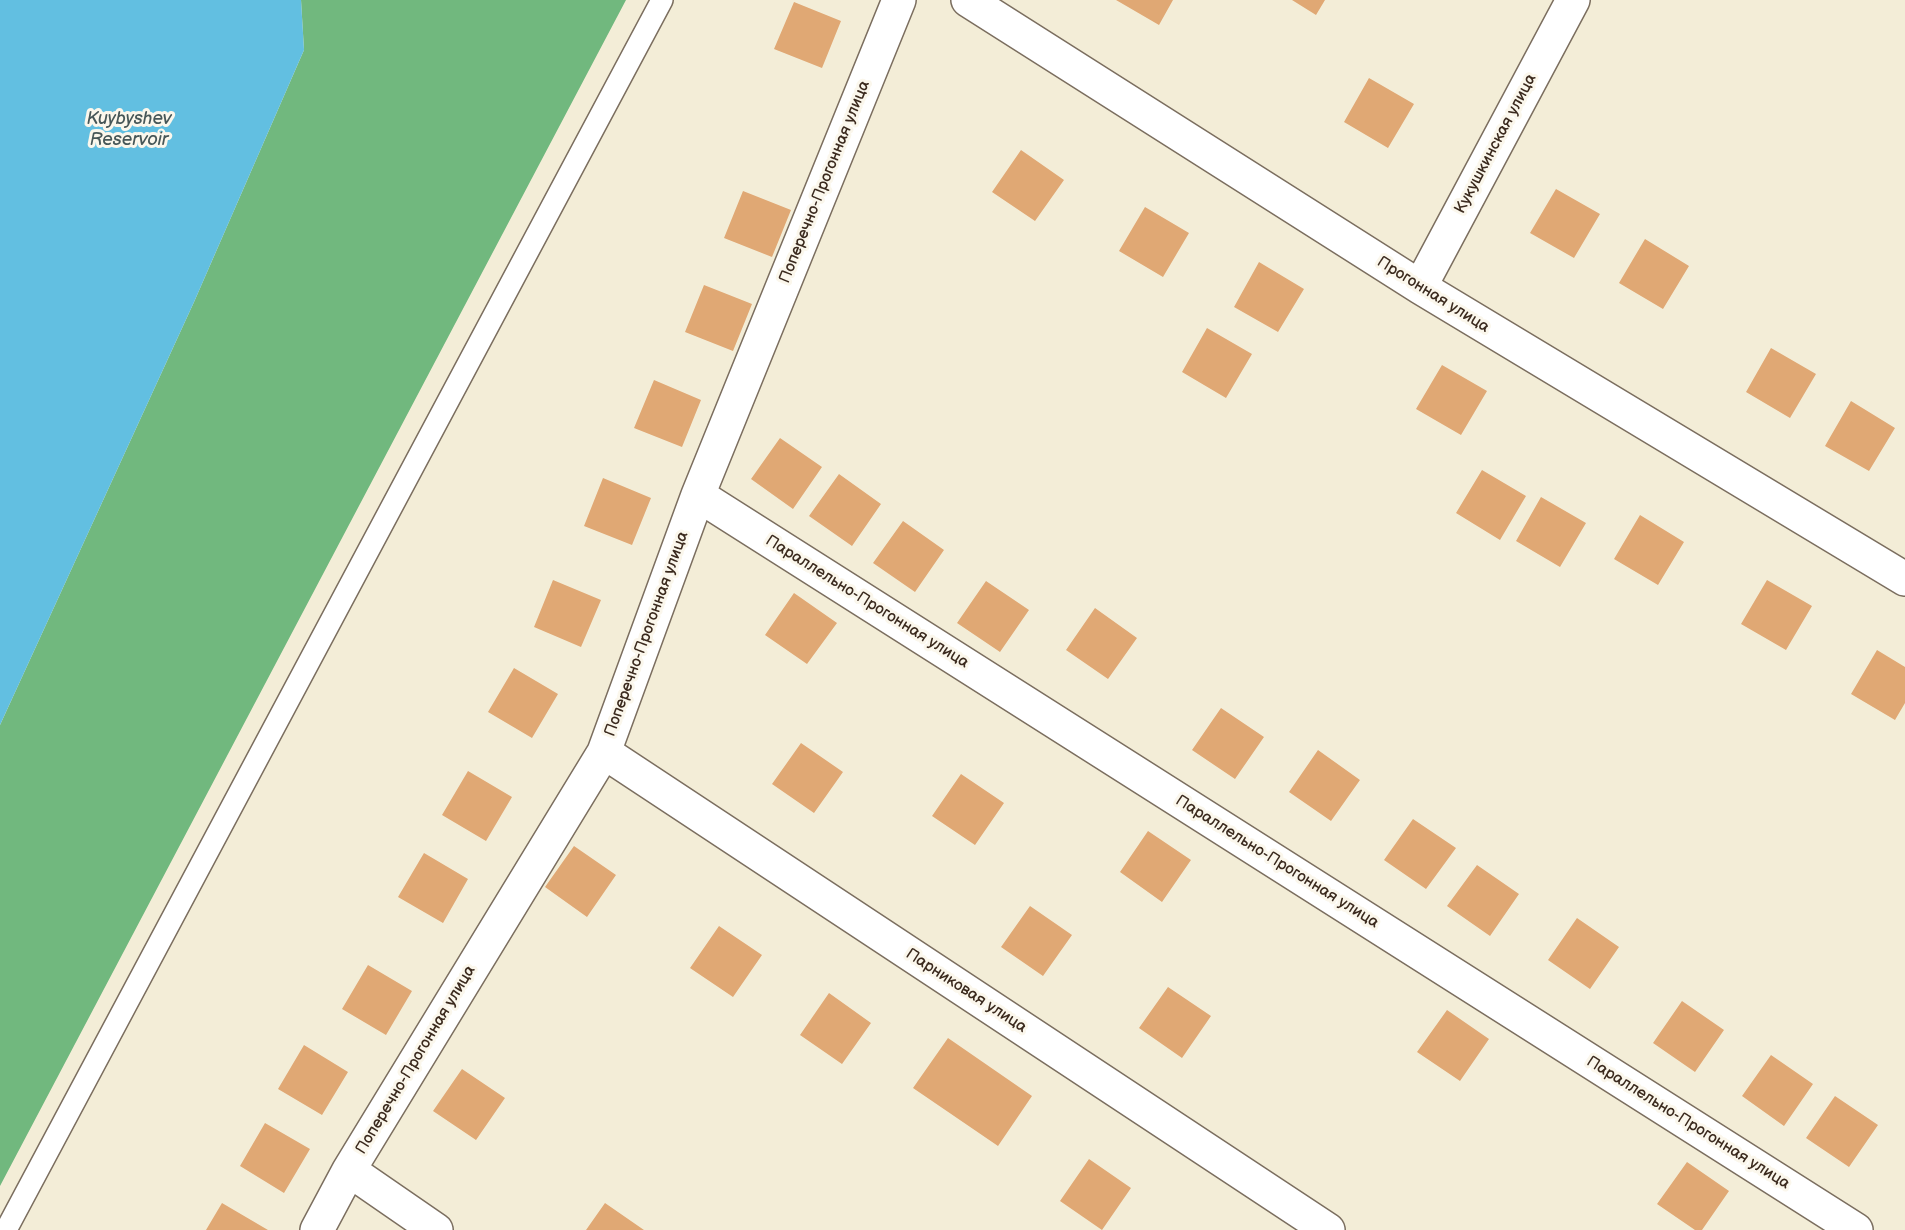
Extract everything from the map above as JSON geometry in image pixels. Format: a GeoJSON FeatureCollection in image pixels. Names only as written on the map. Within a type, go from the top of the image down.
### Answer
{"type":"FeatureCollection","features":[{"type":"Feature","properties":{"kind":"street","name":"Поперечно-Прогонная улица"},"geometry":{"type":"LineString","coordinates":[[317,1230],[350,1170],[604,752],[698,495],[899,0]]}},
{"type":"Feature","properties":{"kind":"street","name":"Прогонная улица"},"geometry":{"type":"LineString","coordinates":[[968,0],[1420,287],[1905,579]]}},
{"type":"Feature","properties":{"kind":"street","name":"Кукушкинская улица"},"geometry":{"type":"LineString","coordinates":[[1420,287],[1573,0]]}},
{"type":"Feature","properties":{"kind":"street","name":"Параллельно-Прогонная улица"},"geometry":{"type":"LineString","coordinates":[[698,495],[1856,1230]]}},
{"type":"Feature","properties":{"kind":"street","name":"Парниковая улица"},"geometry":{"type":"LineString","coordinates":[[604,752],[1328,1230]]}},
{"type":"Feature","properties":{"kind":"street"},"geometry":{"type":"LineString","coordinates":[[350,1170],[436,1230]]}},
{"type":"Feature","properties":{"kind":"lane"},"geometry":{"type":"LineString","coordinates":[[6,1230],[662,0]]}},
{"type":"Feature","properties":{"kind":"green space"},"geometry":{"type":"Polygon","coordinates":[[[301,0],[626,0],[0,1186],[0,725],[194,302],[304,50],[301,0]]]}},
{"type":"Feature","properties":{"kind":"water","name":"Kuybyshev Reservoir"},"geometry":{"type":"Polygon","coordinates":[[[0,0],[301,0],[304,50],[194,302],[0,725],[0,0]]]}},
{"type":"Feature","properties":{"kind":"building"},"geometry":{"type":"Polygon","coordinates":[[[1116,0],[1173,0],[1159,25],[1116,0]]]}},
{"type":"Feature","properties":{"kind":"building"},"geometry":{"type":"Polygon","coordinates":[[[1292,0],[1325,0],[1316,15],[1292,0]]]}},
{"type":"Feature","properties":{"kind":"building"},"geometry":{"type":"Polygon","coordinates":[[[794,2],[841,21],[822,68],[774,49],[794,2]]]}},
{"type":"Feature","properties":{"kind":"building"},"geometry":{"type":"Polygon","coordinates":[[[1369,78],[1414,104],[1388,148],[1344,122],[1369,78]]]}},
{"type":"Feature","properties":{"kind":"building"},"geometry":{"type":"Polygon","coordinates":[[[1021,150],[1064,180],[1035,221],[992,192],[1021,150]]]}},
{"type":"Feature","properties":{"kind":"building"},"geometry":{"type":"Polygon","coordinates":[[[1556,189],[1600,214],[1574,258],[1530,233],[1556,189]]]}},
{"type":"Feature","properties":{"kind":"building"},"geometry":{"type":"Polygon","coordinates":[[[743,191],[791,210],[772,257],[724,238],[743,191]]]}},
{"type":"Feature","properties":{"kind":"building"},"geometry":{"type":"Polygon","coordinates":[[[1145,207],[1189,233],[1163,277],[1119,251],[1145,207]]]}},
{"type":"Feature","properties":{"kind":"building"},"geometry":{"type":"Polygon","coordinates":[[[1645,239],[1689,266],[1663,309],[1619,283],[1645,239]]]}},
{"type":"Feature","properties":{"kind":"building"},"geometry":{"type":"Polygon","coordinates":[[[1259,262],[1304,289],[1278,332],[1234,307],[1259,262]]]}},
{"type":"Feature","properties":{"kind":"building"},"geometry":{"type":"Polygon","coordinates":[[[704,285],[752,304],[733,351],[685,332],[704,285]]]}},
{"type":"Feature","properties":{"kind":"building"},"geometry":{"type":"Polygon","coordinates":[[[1207,328],[1252,354],[1226,398],[1182,372],[1207,328]]]}},
{"type":"Feature","properties":{"kind":"building"},"geometry":{"type":"Polygon","coordinates":[[[1771,348],[1816,374],[1790,418],[1746,392],[1771,348]]]}},
{"type":"Feature","properties":{"kind":"building"},"geometry":{"type":"Polygon","coordinates":[[[1442,365],[1487,391],[1461,435],[1416,409],[1442,365]]]}},
{"type":"Feature","properties":{"kind":"building"},"geometry":{"type":"Polygon","coordinates":[[[654,380],[701,400],[682,447],[634,428],[654,380]]]}},
{"type":"Feature","properties":{"kind":"building"},"geometry":{"type":"Polygon","coordinates":[[[1851,401],[1895,428],[1869,471],[1825,446],[1851,401]]]}},
{"type":"Feature","properties":{"kind":"building"},"geometry":{"type":"Polygon","coordinates":[[[780,438],[822,467],[793,509],[751,479],[780,438]]]}},
{"type":"Feature","properties":{"kind":"building"},"geometry":{"type":"Polygon","coordinates":[[[1482,470],[1526,496],[1500,540],[1456,513],[1482,470]]]}},
{"type":"Feature","properties":{"kind":"building"},"geometry":{"type":"Polygon","coordinates":[[[839,474],[881,504],[852,546],[809,516],[839,474]]]}},
{"type":"Feature","properties":{"kind":"building"},"geometry":{"type":"Polygon","coordinates":[[[603,478],[651,498],[632,545],[584,526],[603,478]]]}},
{"type":"Feature","properties":{"kind":"building"},"geometry":{"type":"Polygon","coordinates":[[[1541,497],[1586,523],[1560,567],[1516,541],[1541,497]]]}},
{"type":"Feature","properties":{"kind":"building"},"geometry":{"type":"Polygon","coordinates":[[[1640,515],[1684,542],[1658,585],[1614,559],[1640,515]]]}},
{"type":"Feature","properties":{"kind":"building"},"geometry":{"type":"Polygon","coordinates":[[[903,521],[944,550],[915,592],[873,563],[903,521]]]}},
{"type":"Feature","properties":{"kind":"building"},"geometry":{"type":"Polygon","coordinates":[[[553,580],[601,600],[581,647],[534,627],[553,580]]]}},
{"type":"Feature","properties":{"kind":"building"},"geometry":{"type":"Polygon","coordinates":[[[1767,580],[1812,606],[1786,650],[1741,624],[1767,580]]]}},
{"type":"Feature","properties":{"kind":"building"},"geometry":{"type":"Polygon","coordinates":[[[986,581],[1029,610],[1000,652],[957,623],[986,581]]]}},
{"type":"Feature","properties":{"kind":"building"},"geometry":{"type":"Polygon","coordinates":[[[794,593],[837,623],[807,664],[765,635],[794,593]]]}},
{"type":"Feature","properties":{"kind":"building"},"geometry":{"type":"Polygon","coordinates":[[[1095,608],[1137,638],[1108,679],[1066,650],[1095,608]]]}},
{"type":"Feature","properties":{"kind":"building"},"geometry":{"type":"Polygon","coordinates":[[[1877,650],[1905,667],[1905,703],[1895,720],[1851,694],[1877,650]]]}},
{"type":"Feature","properties":{"kind":"building"},"geometry":{"type":"Polygon","coordinates":[[[514,668],[558,694],[532,738],[488,712],[514,668]]]}},
{"type":"Feature","properties":{"kind":"building"},"geometry":{"type":"Polygon","coordinates":[[[1221,708],[1264,737],[1235,779],[1192,750],[1221,708]]]}},
{"type":"Feature","properties":{"kind":"building"},"geometry":{"type":"Polygon","coordinates":[[[801,743],[843,772],[814,813],[772,784],[801,743]]]}},
{"type":"Feature","properties":{"kind":"building"},"geometry":{"type":"Polygon","coordinates":[[[1318,750],[1360,780],[1331,821],[1289,792],[1318,750]]]}},
{"type":"Feature","properties":{"kind":"building"},"geometry":{"type":"Polygon","coordinates":[[[468,771],[512,797],[486,841],[442,815],[468,771]]]}},
{"type":"Feature","properties":{"kind":"building"},"geometry":{"type":"Polygon","coordinates":[[[961,774],[1004,803],[975,845],[932,816],[961,774]]]}},
{"type":"Feature","properties":{"kind":"building"},"geometry":{"type":"Polygon","coordinates":[[[1413,819],[1456,848],[1426,889],[1384,860],[1413,819]]]}},
{"type":"Feature","properties":{"kind":"building"},"geometry":{"type":"Polygon","coordinates":[[[1148,831],[1191,860],[1162,902],[1120,872],[1148,831]]]}},
{"type":"Feature","properties":{"kind":"building"},"geometry":{"type":"Polygon","coordinates":[[[574,846],[616,875],[587,917],[545,887],[574,846]]]}},
{"type":"Feature","properties":{"kind":"building"},"geometry":{"type":"Polygon","coordinates":[[[424,853],[468,879],[443,923],[398,897],[424,853]]]}},
{"type":"Feature","properties":{"kind":"building"},"geometry":{"type":"Polygon","coordinates":[[[1477,865],[1519,894],[1490,936],[1447,906],[1477,865]]]}},
{"type":"Feature","properties":{"kind":"building"},"geometry":{"type":"Polygon","coordinates":[[[1030,906],[1072,935],[1043,976],[1001,947],[1030,906]]]}},
{"type":"Feature","properties":{"kind":"building"},"geometry":{"type":"Polygon","coordinates":[[[1577,918],[1619,947],[1590,989],[1548,960],[1577,918]]]}},
{"type":"Feature","properties":{"kind":"building"},"geometry":{"type":"Polygon","coordinates":[[[719,926],[762,955],[733,997],[690,968],[719,926]]]}},
{"type":"Feature","properties":{"kind":"building"},"geometry":{"type":"Polygon","coordinates":[[[368,965],[412,991],[386,1035],[342,1009],[368,965]]]}},
{"type":"Feature","properties":{"kind":"building"},"geometry":{"type":"Polygon","coordinates":[[[1168,987],[1211,1016],[1182,1058],[1139,1028],[1168,987]]]}},
{"type":"Feature","properties":{"kind":"building"},"geometry":{"type":"Polygon","coordinates":[[[829,993],[871,1023],[842,1064],[800,1035],[829,993]]]}},
{"type":"Feature","properties":{"kind":"building"},"geometry":{"type":"Polygon","coordinates":[[[1682,1001],[1724,1030],[1695,1072],[1653,1043],[1682,1001]]]}},
{"type":"Feature","properties":{"kind":"building"},"geometry":{"type":"Polygon","coordinates":[[[1447,1010],[1489,1039],[1460,1081],[1417,1052],[1447,1010]]]}},
{"type":"Feature","properties":{"kind":"building"},"geometry":{"type":"Polygon","coordinates":[[[948,1038],[1032,1096],[998,1146],[913,1088],[948,1038]]]}},
{"type":"Feature","properties":{"kind":"building"},"geometry":{"type":"Polygon","coordinates":[[[304,1045],[348,1072],[322,1115],[278,1089],[304,1045]]]}},
{"type":"Feature","properties":{"kind":"building"},"geometry":{"type":"Polygon","coordinates":[[[1771,1055],[1813,1084],[1784,1126],[1742,1096],[1771,1055]]]}},
{"type":"Feature","properties":{"kind":"building"},"geometry":{"type":"Polygon","coordinates":[[[462,1069],[505,1098],[476,1140],[433,1111],[462,1069]]]}},
{"type":"Feature","properties":{"kind":"building"},"geometry":{"type":"Polygon","coordinates":[[[1835,1096],[1878,1125],[1849,1167],[1806,1138],[1835,1096]]]}},
{"type":"Feature","properties":{"kind":"building"},"geometry":{"type":"Polygon","coordinates":[[[265,1123],[310,1149],[284,1193],[240,1166],[265,1123]]]}},
{"type":"Feature","properties":{"kind":"building"},"geometry":{"type":"Polygon","coordinates":[[[1089,1159],[1131,1188],[1102,1230],[1060,1201],[1089,1159]]]}},
{"type":"Feature","properties":{"kind":"building"},"geometry":{"type":"Polygon","coordinates":[[[1687,1162],[1729,1191],[1702,1230],[1695,1230],[1657,1204],[1687,1162]]]}},
{"type":"Feature","properties":{"kind":"building"},"geometry":{"type":"Polygon","coordinates":[[[222,1203],[268,1230],[206,1230],[222,1203]]]}},
{"type":"Feature","properties":{"kind":"building"},"geometry":{"type":"Polygon","coordinates":[[[605,1203],[644,1230],[586,1230],[605,1203]]]}}]}
